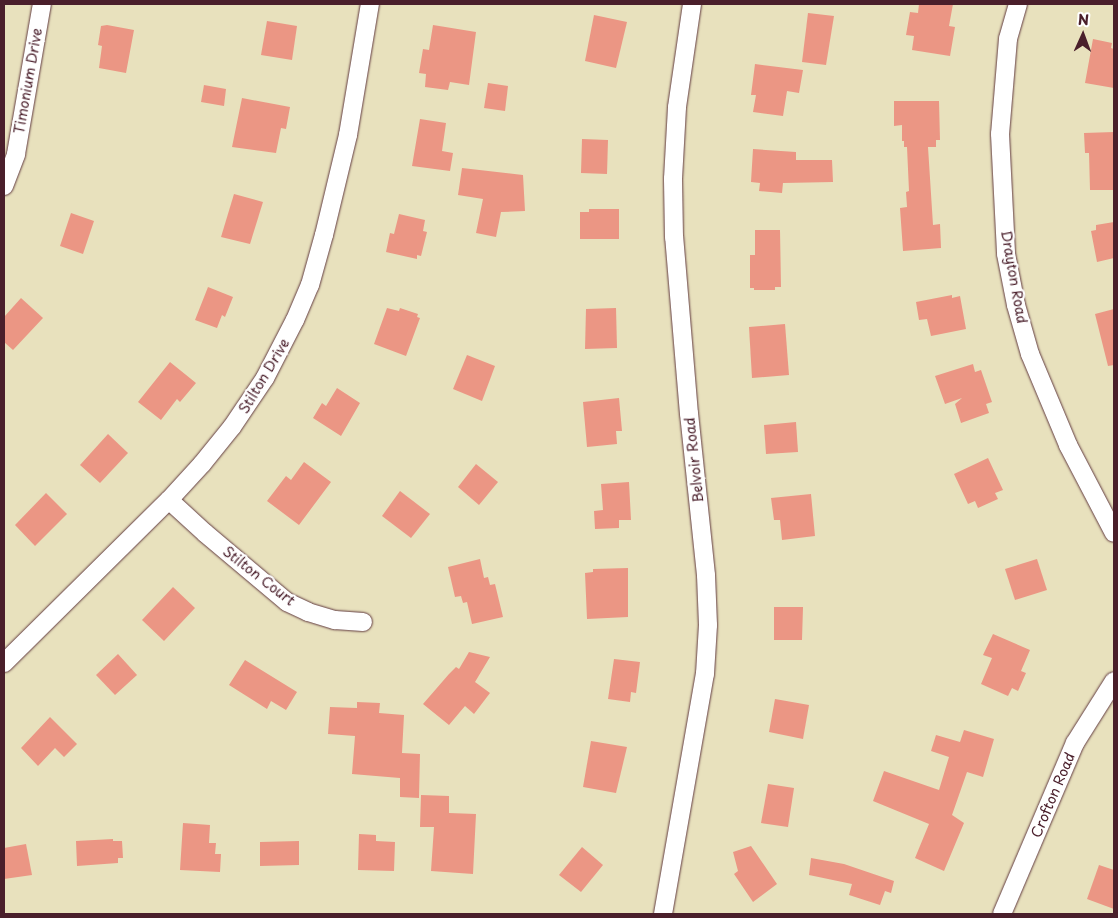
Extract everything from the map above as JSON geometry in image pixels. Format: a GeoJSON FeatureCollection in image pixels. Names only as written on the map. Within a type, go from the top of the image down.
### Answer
{"type":"FeatureCollection","features":[{"type":"Feature","properties":{"kind":"street","name":"Timonium Drive"},"geometry":{"type":"LineString","coordinates":[[4,186],[16,154],[42,4]]}},
{"type":"Feature","properties":{"kind":"street","name":"Stilton Drive"},"geometry":{"type":"LineString","coordinates":[[4,663],[170,500],[232,427],[265,378],[290,333],[310,285],[348,135],[370,4]]}},
{"type":"Feature","properties":{"kind":"street","name":"Belvoir Road"},"geometry":{"type":"LineString","coordinates":[[662,914],[705,674],[708,625],[706,575],[689,414],[674,237],[673,179],[677,107],[692,4]]}},
{"type":"Feature","properties":{"kind":"street","name":"Drayton Road"},"geometry":{"type":"LineString","coordinates":[[1018,4],[1008,39],[1000,134],[1006,254],[1016,305],[1030,354],[1068,445],[1114,533]]}},
{"type":"Feature","properties":{"kind":"street","name":"Stilton Court"},"geometry":{"type":"LineString","coordinates":[[170,500],[205,533],[287,602],[308,612],[335,620],[363,622]]}},
{"type":"Feature","properties":{"kind":"street","name":"Crofton Road"},"geometry":{"type":"LineString","coordinates":[[1002,914],[1075,743],[1114,681]]}},
{"type":"Feature","properties":{"kind":"building"},"geometry":{"type":"Polygon","coordinates":[[[919,4],[953,4],[949,26],[955,27],[950,56],[912,50],[914,36],[906,35],[910,12],[918,13],[919,4]]]}},
{"type":"Feature","properties":{"kind":"building"},"geometry":{"type":"Polygon","coordinates":[[[808,13],[834,16],[826,65],[802,62],[808,13]]]}},
{"type":"Feature","properties":{"kind":"building"},"geometry":{"type":"Polygon","coordinates":[[[594,15],[627,22],[616,68],[585,61],[594,15]]]}},
{"type":"Feature","properties":{"kind":"building"},"geometry":{"type":"Polygon","coordinates":[[[267,21],[297,26],[292,60],[261,55],[267,21]]]}},
{"type":"Feature","properties":{"kind":"building"},"geometry":{"type":"Polygon","coordinates":[[[107,25],[134,30],[126,73],[99,68],[102,46],[98,45],[101,26],[107,25]]]}},
{"type":"Feature","properties":{"kind":"building"},"geometry":{"type":"Polygon","coordinates":[[[433,25],[476,32],[469,85],[450,82],[448,90],[425,87],[426,74],[419,73],[423,49],[429,50],[433,25]]]}},
{"type":"Feature","properties":{"kind":"building"},"geometry":{"type":"Polygon","coordinates":[[[1093,39],[1112,43],[1111,48],[1114,49],[1114,88],[1085,83],[1093,39]]]}},
{"type":"Feature","properties":{"kind":"building"},"geometry":{"type":"Polygon","coordinates":[[[755,64],[803,70],[799,93],[787,91],[783,116],[753,112],[756,95],[751,95],[755,64]]]}},
{"type":"Feature","properties":{"kind":"building"},"geometry":{"type":"Polygon","coordinates":[[[488,83],[508,86],[505,111],[484,108],[488,83]]]}},
{"type":"Feature","properties":{"kind":"building"},"geometry":{"type":"Polygon","coordinates":[[[204,85],[226,89],[224,106],[201,102],[204,85]]]}},
{"type":"Feature","properties":{"kind":"building"},"geometry":{"type":"Polygon","coordinates":[[[242,98],[290,107],[286,129],[281,128],[276,153],[232,147],[242,98]]]}},
{"type":"Feature","properties":{"kind":"building"},"geometry":{"type":"Polygon","coordinates":[[[894,101],[939,101],[940,140],[936,140],[936,147],[928,147],[933,225],[940,224],[941,248],[903,251],[900,208],[907,207],[906,192],[909,191],[907,147],[904,147],[904,141],[902,141],[902,125],[894,126],[894,101]]]}},
{"type":"Feature","properties":{"kind":"building"},"geometry":{"type":"Polygon","coordinates":[[[420,119],[446,123],[442,151],[453,153],[450,171],[412,166],[420,119]]]}},
{"type":"Feature","properties":{"kind":"building"},"geometry":{"type":"Polygon","coordinates":[[[1114,132],[1114,190],[1090,190],[1089,153],[1085,153],[1084,133],[1114,132]]]}},
{"type":"Feature","properties":{"kind":"building"},"geometry":{"type":"Polygon","coordinates":[[[582,139],[608,140],[607,174],[581,173],[582,139]]]}},
{"type":"Feature","properties":{"kind":"building"},"geometry":{"type":"Polygon","coordinates":[[[753,149],[796,152],[796,160],[832,160],[833,182],[783,183],[782,193],[759,191],[760,183],[751,182],[753,149]]]}},
{"type":"Feature","properties":{"kind":"building"},"geometry":{"type":"Polygon","coordinates":[[[462,168],[523,175],[525,211],[501,212],[496,237],[476,233],[483,199],[458,195],[462,168]]]}},
{"type":"Feature","properties":{"kind":"building"},"geometry":{"type":"Polygon","coordinates":[[[234,194],[263,202],[250,244],[221,237],[234,194]]]}},
{"type":"Feature","properties":{"kind":"building"},"geometry":{"type":"Polygon","coordinates":[[[589,209],[619,209],[619,239],[580,239],[580,212],[589,212],[589,209]]]}},
{"type":"Feature","properties":{"kind":"building"},"geometry":{"type":"Polygon","coordinates":[[[71,213],[94,221],[83,254],[60,246],[71,213]]]}},
{"type":"Feature","properties":{"kind":"building"},"geometry":{"type":"Polygon","coordinates":[[[399,214],[425,220],[423,231],[427,232],[421,256],[417,255],[417,259],[386,252],[390,233],[394,234],[399,214]]]}},
{"type":"Feature","properties":{"kind":"building"},"geometry":{"type":"Polygon","coordinates":[[[1114,222],[1114,258],[1097,262],[1091,231],[1096,230],[1096,225],[1114,222]]]}},
{"type":"Feature","properties":{"kind":"building"},"geometry":{"type":"Polygon","coordinates":[[[755,230],[780,230],[781,287],[775,287],[775,290],[754,290],[754,288],[750,288],[750,255],[755,255],[755,230]]]}},
{"type":"Feature","properties":{"kind":"building"},"geometry":{"type":"Polygon","coordinates":[[[208,287],[233,297],[225,317],[222,315],[217,328],[195,320],[208,287]]]}},
{"type":"Feature","properties":{"kind":"building"},"geometry":{"type":"Polygon","coordinates":[[[952,295],[952,298],[960,296],[966,329],[931,336],[927,319],[919,320],[916,302],[952,295]]]}},
{"type":"Feature","properties":{"kind":"building"},"geometry":{"type":"Polygon","coordinates":[[[21,298],[43,318],[13,350],[4,342],[4,317],[21,298]]]}},
{"type":"Feature","properties":{"kind":"building"},"geometry":{"type":"Polygon","coordinates":[[[387,308],[399,311],[400,308],[418,314],[417,317],[420,318],[406,356],[374,344],[387,308]]]}},
{"type":"Feature","properties":{"kind":"building"},"geometry":{"type":"Polygon","coordinates":[[[616,308],[617,348],[585,349],[586,309],[616,308]]]}},
{"type":"Feature","properties":{"kind":"building"},"geometry":{"type":"Polygon","coordinates":[[[1114,309],[1114,365],[1108,366],[1095,314],[1114,309]]]}},
{"type":"Feature","properties":{"kind":"building"},"geometry":{"type":"Polygon","coordinates":[[[785,324],[789,375],[752,378],[749,327],[785,324]]]}},
{"type":"Feature","properties":{"kind":"building"},"geometry":{"type":"Polygon","coordinates":[[[467,355],[495,366],[482,401],[453,389],[467,355]]]}},
{"type":"Feature","properties":{"kind":"building"},"geometry":{"type":"Polygon","coordinates":[[[170,362],[196,383],[180,402],[177,399],[161,420],[138,402],[170,362]]]}},
{"type":"Feature","properties":{"kind":"building"},"geometry":{"type":"Polygon","coordinates":[[[973,364],[975,372],[981,370],[992,402],[986,404],[989,413],[961,423],[955,404],[962,398],[945,404],[935,376],[973,364]]]}},
{"type":"Feature","properties":{"kind":"building"},"geometry":{"type":"Polygon","coordinates":[[[337,388],[360,403],[341,436],[313,418],[322,403],[326,406],[337,388]]]}},
{"type":"Feature","properties":{"kind":"building"},"geometry":{"type":"Polygon","coordinates":[[[619,398],[622,431],[616,431],[617,444],[587,447],[583,402],[619,398]]]}},
{"type":"Feature","properties":{"kind":"building"},"geometry":{"type":"Polygon","coordinates":[[[796,422],[798,452],[766,454],[764,425],[796,422]]]}},
{"type":"Feature","properties":{"kind":"building"},"geometry":{"type":"Polygon","coordinates":[[[108,434],[128,453],[100,483],[80,465],[108,434]]]}},
{"type":"Feature","properties":{"kind":"building"},"geometry":{"type":"Polygon","coordinates":[[[988,458],[1003,490],[995,493],[998,499],[978,508],[975,501],[968,504],[954,474],[988,458]]]}},
{"type":"Feature","properties":{"kind":"building"},"geometry":{"type":"Polygon","coordinates":[[[304,462],[331,482],[299,525],[267,501],[286,476],[291,480],[304,462]]]}},
{"type":"Feature","properties":{"kind":"building"},"geometry":{"type":"Polygon","coordinates":[[[476,464],[498,482],[479,505],[458,487],[476,464]]]}},
{"type":"Feature","properties":{"kind":"building"},"geometry":{"type":"Polygon","coordinates":[[[629,482],[631,520],[619,520],[619,528],[595,529],[594,511],[603,510],[601,484],[629,482]]]}},
{"type":"Feature","properties":{"kind":"building"},"geometry":{"type":"Polygon","coordinates":[[[400,491],[430,514],[411,538],[382,516],[400,491]]]}},
{"type":"Feature","properties":{"kind":"building"},"geometry":{"type":"Polygon","coordinates":[[[46,493],[67,514],[35,546],[15,525],[46,493]]]}},
{"type":"Feature","properties":{"kind":"building"},"geometry":{"type":"Polygon","coordinates":[[[811,494],[815,536],[782,540],[780,520],[774,520],[771,498],[811,494]]]}},
{"type":"Feature","properties":{"kind":"building"},"geometry":{"type":"Polygon","coordinates":[[[480,559],[484,578],[488,577],[490,585],[495,584],[503,617],[472,624],[467,602],[463,603],[461,596],[455,597],[448,567],[480,559]]]}},
{"type":"Feature","properties":{"kind":"building"},"geometry":{"type":"Polygon","coordinates":[[[1037,559],[1047,590],[1015,600],[1005,569],[1037,559]]]}},
{"type":"Feature","properties":{"kind":"building"},"geometry":{"type":"Polygon","coordinates":[[[628,568],[628,617],[587,619],[585,573],[593,572],[593,569],[628,568]]]}},
{"type":"Feature","properties":{"kind":"building"},"geometry":{"type":"Polygon","coordinates":[[[173,587],[195,608],[164,641],[142,620],[173,587]]]}},
{"type":"Feature","properties":{"kind":"building"},"geometry":{"type":"Polygon","coordinates":[[[774,607],[803,607],[802,640],[774,640],[774,607]]]}},
{"type":"Feature","properties":{"kind":"building"},"geometry":{"type":"Polygon","coordinates":[[[993,634],[1030,650],[1021,671],[1026,673],[1018,691],[1012,688],[1008,696],[981,684],[992,658],[983,655],[993,634]]]}},
{"type":"Feature","properties":{"kind":"building"},"geometry":{"type":"Polygon","coordinates":[[[469,652],[490,657],[475,682],[490,693],[474,714],[465,706],[449,725],[423,704],[456,667],[459,669],[469,652]]]}},
{"type":"Feature","properties":{"kind":"building"},"geometry":{"type":"Polygon","coordinates":[[[118,654],[137,675],[115,695],[96,675],[118,654]]]}},
{"type":"Feature","properties":{"kind":"building"},"geometry":{"type":"Polygon","coordinates":[[[614,659],[640,662],[636,693],[631,692],[630,702],[608,699],[614,659]]]}},
{"type":"Feature","properties":{"kind":"building"},"geometry":{"type":"Polygon","coordinates":[[[245,660],[297,692],[286,710],[271,701],[267,709],[229,685],[245,660]]]}},
{"type":"Feature","properties":{"kind":"building"},"geometry":{"type":"Polygon","coordinates":[[[775,699],[809,705],[803,739],[769,732],[775,699]]]}},
{"type":"Feature","properties":{"kind":"building"},"geometry":{"type":"Polygon","coordinates":[[[357,702],[380,703],[379,713],[404,715],[402,753],[420,754],[419,798],[400,797],[400,778],[352,774],[355,736],[328,734],[330,707],[357,708],[357,702]]]}},
{"type":"Feature","properties":{"kind":"building"},"geometry":{"type":"Polygon","coordinates":[[[50,717],[77,744],[64,757],[55,748],[38,766],[21,748],[50,717]]]}},
{"type":"Feature","properties":{"kind":"building"},"geometry":{"type":"Polygon","coordinates":[[[964,730],[994,739],[983,777],[967,772],[952,815],[964,823],[944,871],[915,858],[929,824],[873,801],[884,771],[939,790],[949,757],[931,751],[936,735],[960,742],[964,730]]]}},
{"type":"Feature","properties":{"kind":"building"},"geometry":{"type":"Polygon","coordinates":[[[591,741],[627,747],[616,793],[583,787],[591,741]]]}},
{"type":"Feature","properties":{"kind":"building"},"geometry":{"type":"Polygon","coordinates":[[[768,784],[794,788],[788,827],[761,823],[768,784]]]}},
{"type":"Feature","properties":{"kind":"building"},"geometry":{"type":"Polygon","coordinates":[[[421,795],[449,796],[449,813],[476,814],[473,874],[431,871],[434,827],[420,827],[421,795]]]}},
{"type":"Feature","properties":{"kind":"building"},"geometry":{"type":"Polygon","coordinates":[[[183,823],[210,825],[209,843],[216,843],[215,854],[221,854],[220,872],[180,870],[183,823]]]}},
{"type":"Feature","properties":{"kind":"building"},"geometry":{"type":"Polygon","coordinates":[[[359,834],[376,835],[376,841],[395,842],[394,871],[358,870],[359,834]]]}},
{"type":"Feature","properties":{"kind":"building"},"geometry":{"type":"Polygon","coordinates":[[[113,839],[113,841],[122,841],[123,858],[118,858],[118,863],[77,866],[76,841],[113,839]]]}},
{"type":"Feature","properties":{"kind":"building"},"geometry":{"type":"Polygon","coordinates":[[[299,841],[299,865],[260,866],[260,842],[299,841]]]}},
{"type":"Feature","properties":{"kind":"building"},"geometry":{"type":"Polygon","coordinates":[[[26,844],[32,875],[4,879],[4,848],[26,844]]]}},
{"type":"Feature","properties":{"kind":"building"},"geometry":{"type":"Polygon","coordinates":[[[751,846],[777,884],[753,902],[734,874],[738,871],[733,852],[751,846]]]}},
{"type":"Feature","properties":{"kind":"building"},"geometry":{"type":"Polygon","coordinates":[[[582,847],[603,865],[581,892],[559,875],[582,847]]]}},
{"type":"Feature","properties":{"kind":"building"},"geometry":{"type":"Polygon","coordinates":[[[811,858],[844,864],[894,881],[891,893],[885,891],[880,905],[849,895],[852,884],[809,875],[811,858]]]}},
{"type":"Feature","properties":{"kind":"building"},"geometry":{"type":"Polygon","coordinates":[[[1099,865],[1114,870],[1114,909],[1087,899],[1099,865]]]}}]}
